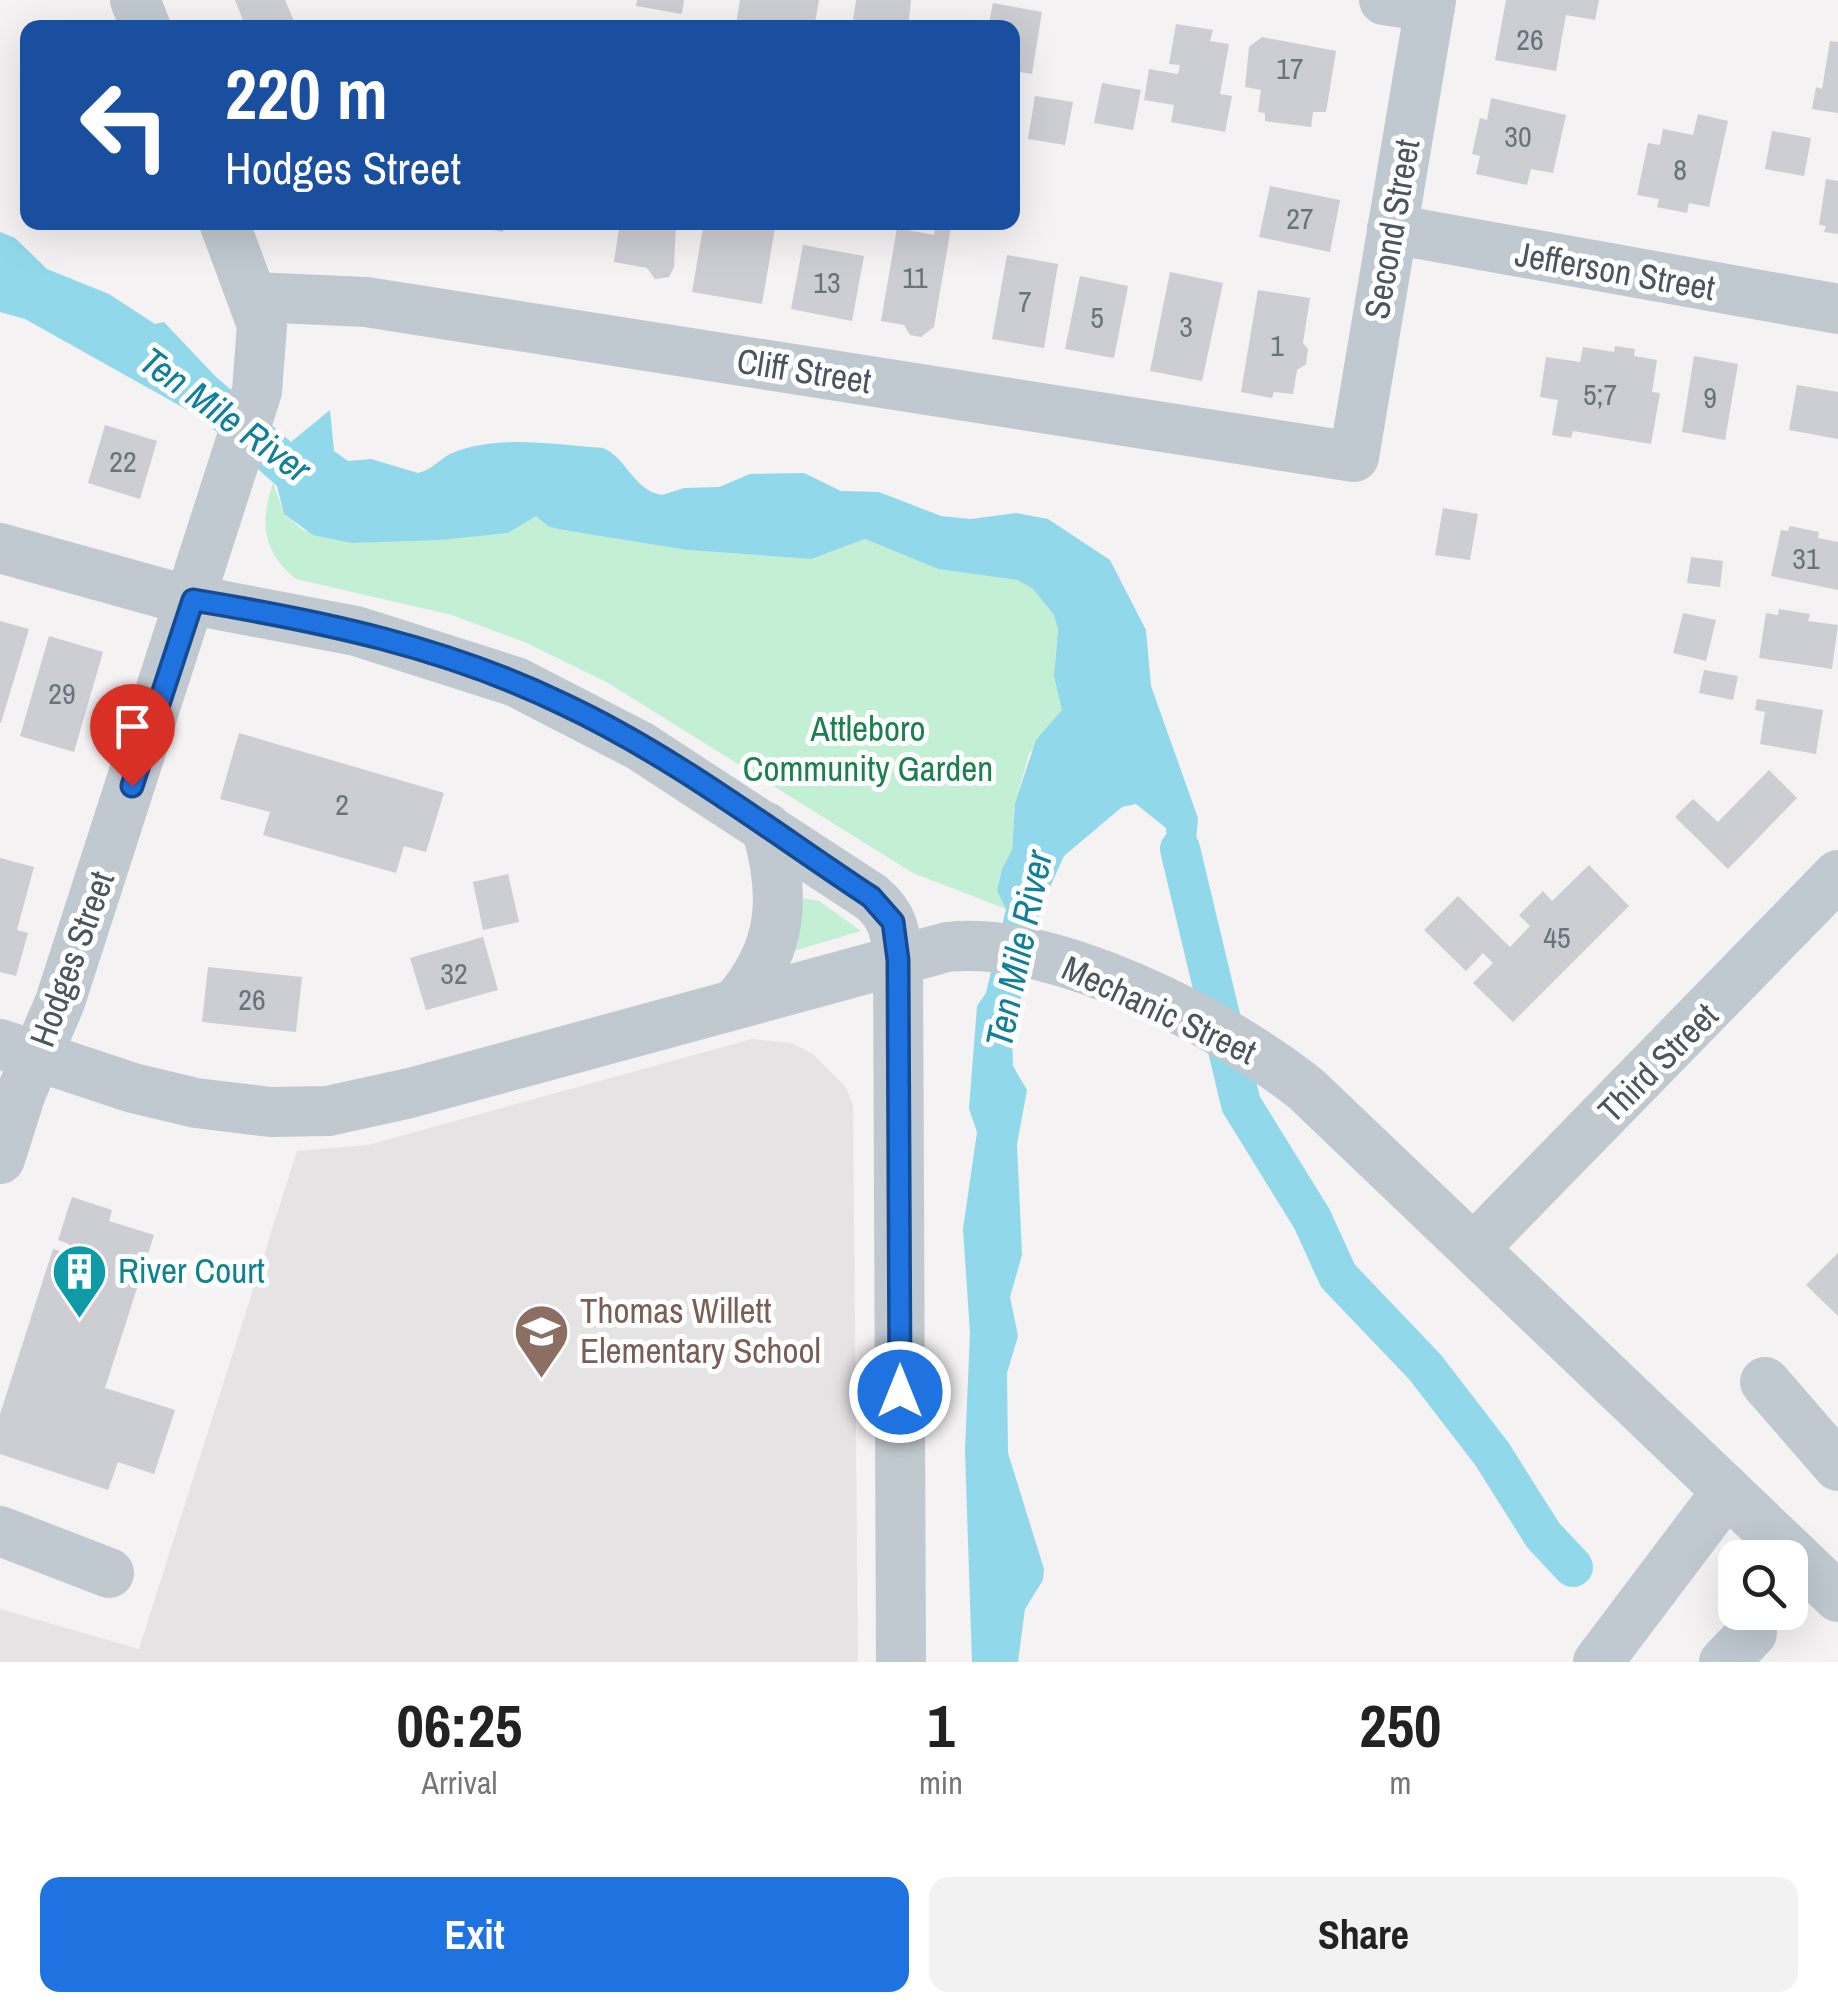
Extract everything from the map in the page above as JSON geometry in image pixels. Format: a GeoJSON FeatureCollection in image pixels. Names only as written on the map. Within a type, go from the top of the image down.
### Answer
{"type":"FeatureCollection","features":[{"type":"Feature","properties":{"kind":"street","name":"Second Street"},"geometry":{"type":"LineString","coordinates":[[1354,457],[1392,229],[1415,2]]}},
{"type":"Feature","properties":{"kind":"street","name":"Jefferson Street"},"geometry":{"type":"LineString","coordinates":[[1392,229],[1838,309]]}},
{"type":"Feature","properties":{"kind":"street","name":"Hodges Street"},"geometry":{"type":"LineString","coordinates":[[0,1159],[19,1050],[60,1002],[193,600],[257,391],[263,341],[254,297],[227,230]]}},
{"type":"Feature","properties":{"kind":"street","name":"Cliff Street"},"geometry":{"type":"LineString","coordinates":[[254,297],[366,302],[1354,457]]}},
{"type":"Feature","properties":{"kind":"street"},"geometry":{"type":"LineString","coordinates":[[0,548],[193,600],[356,631],[516,682],[616,731],[880,904],[893,922],[898,960],[900,1662]]}},
{"type":"Feature","properties":{"kind":"street"},"geometry":{"type":"LineString","coordinates":[[736,1003],[762,968],[778,931],[779,886],[766,828]]}},
{"type":"Feature","properties":{"kind":"street","name":"Third Street"},"geometry":{"type":"LineString","coordinates":[[1474,1248],[1838,875]]}},
{"type":"Feature","properties":{"kind":"street","name":"Mechanic Street"},"geometry":{"type":"LineString","coordinates":[[19,1050],[196,1103],[315,1112],[410,1093],[898,960],[970,945],[1055,959],[1193,1020],[1291,1076],[1727,1491],[1830,1574]]}},
{"type":"Feature","properties":{"kind":"street"},"geometry":{"type":"LineString","coordinates":[[1765,1382],[1838,1466]]}},
{"type":"Feature","properties":{"kind":"street"},"geometry":{"type":"LineString","coordinates":[[1598,1662],[1727,1491]]}},
{"type":"Feature","properties":{"kind":"street"},"geometry":{"type":"LineString","coordinates":[[0,1530],[109,1573]]}},
{"type":"Feature","properties":{"kind":"shaded area","name":"Thomas Willett Elementary School"},"geometry":{"type":"Polygon","coordinates":[[[752,1039],[791,1043],[813,1054],[846,1087],[853,1106],[858,1662],[0,1662],[0,1609],[139,1649],[297,1151],[368,1145],[752,1039]]]}},
{"type":"Feature","properties":{"kind":"green space","name":"Attleboro Community Garden"},"geometry":{"type":"Polygon","coordinates":[[[273,483],[284,514],[303,530],[350,543],[508,533],[536,515],[549,527],[687,550],[813,559],[865,539],[938,569],[1017,580],[1032,588],[1054,615],[1058,630],[1055,661],[1062,710],[1029,754],[1015,803],[1012,851],[1002,869],[997,891],[1006,909],[913,873],[608,683],[527,643],[452,615],[296,579],[276,558],[267,535],[266,511],[273,483]]]}},
{"type":"Feature","properties":{"kind":"green space"},"geometry":{"type":"Polygon","coordinates":[[[804,898],[819,901],[861,931],[790,952],[804,898]]]}},
{"type":"Feature","properties":{"kind":"water","name":"Ten Mile River"},"geometry":{"type":"Polygon","coordinates":[[[0,232],[15,238],[47,269],[109,294],[155,324],[164,322],[215,376],[291,442],[330,410],[334,451],[348,461],[371,459],[418,473],[452,453],[489,444],[527,442],[603,448],[644,487],[662,495],[684,488],[719,487],[750,474],[804,473],[841,491],[879,492],[941,516],[971,519],[1016,513],[1048,519],[1110,560],[1146,630],[1151,686],[1198,818],[1191,900],[1170,868],[1166,828],[1136,804],[1122,807],[1064,856],[1041,907],[1012,1037],[1013,1066],[1027,1090],[1017,1144],[1022,1255],[1010,1297],[1018,1336],[1007,1373],[1008,1453],[1044,1569],[1043,1580],[1025,1609],[1018,1662],[972,1662],[965,1450],[970,1333],[963,1229],[977,1132],[969,1109],[977,1006],[986,993],[1006,909],[997,891],[1012,850],[1015,803],[1036,740],[1062,710],[1054,676],[1058,630],[1054,615],[1032,588],[1017,580],[938,569],[865,539],[812,559],[687,550],[549,527],[536,516],[508,533],[440,540],[351,543],[313,535],[284,514],[277,486],[200,417],[25,319],[0,312],[0,232]]]}},
{"type":"Feature","properties":{"kind":"building"},"geometry":{"type":"Polygon","coordinates":[[[235,0],[285,0],[294,20],[243,20],[235,0]]]}},
{"type":"Feature","properties":{"kind":"building"},"geometry":{"type":"Polygon","coordinates":[[[637,0],[684,0],[682,14],[636,6],[637,0]]]}},
{"type":"Feature","properties":{"kind":"building"},"geometry":{"type":"Polygon","coordinates":[[[740,0],[819,0],[815,20],[737,20],[740,0]]]}},
{"type":"Feature","properties":{"kind":"building"},"geometry":{"type":"Polygon","coordinates":[[[856,0],[911,0],[909,20],[853,20],[856,0]]]}},
{"type":"Feature","properties":{"kind":"building"},"geometry":{"type":"Polygon","coordinates":[[[1506,0],[1599,0],[1595,20],[1566,15],[1556,71],[1495,60],[1506,0]]]}},
{"type":"Feature","properties":{"kind":"building"},"geometry":{"type":"Polygon","coordinates":[[[993,3],[1042,12],[1032,74],[1020,72],[1020,20],[990,20],[993,3]]]}},
{"type":"Feature","properties":{"kind":"building"},"geometry":{"type":"Polygon","coordinates":[[[1176,24],[1213,30],[1210,41],[1229,44],[1220,94],[1232,96],[1225,132],[1171,122],[1174,105],[1144,100],[1149,69],[1178,74],[1180,65],[1169,64],[1176,24]]]}},
{"type":"Feature","properties":{"kind":"building"},"geometry":{"type":"Polygon","coordinates":[[[1262,37],[1336,51],[1326,112],[1313,112],[1311,127],[1265,121],[1265,113],[1258,112],[1261,90],[1245,87],[1249,47],[1262,37]]]}},
{"type":"Feature","properties":{"kind":"building"},"geometry":{"type":"Polygon","coordinates":[[[1830,41],[1838,42],[1838,113],[1812,109],[1816,87],[1822,89],[1830,41]]]}},
{"type":"Feature","properties":{"kind":"building"},"geometry":{"type":"Polygon","coordinates":[[[1102,83],[1141,90],[1133,130],[1094,123],[1102,83]]]}},
{"type":"Feature","properties":{"kind":"building"},"geometry":{"type":"Polygon","coordinates":[[[1035,96],[1073,102],[1065,145],[1028,139],[1035,96]]]}},
{"type":"Feature","properties":{"kind":"building"},"geometry":{"type":"Polygon","coordinates":[[[1491,98],[1566,115],[1553,173],[1531,169],[1527,185],[1476,174],[1480,156],[1472,154],[1480,118],[1487,120],[1491,98]]]}},
{"type":"Feature","properties":{"kind":"building"},"geometry":{"type":"Polygon","coordinates":[[[1698,114],[1728,121],[1709,207],[1689,203],[1687,213],[1657,207],[1659,199],[1637,195],[1648,143],[1660,145],[1663,129],[1693,135],[1698,114]]]}},
{"type":"Feature","properties":{"kind":"building"},"geometry":{"type":"Polygon","coordinates":[[[1772,131],[1811,138],[1804,176],[1765,169],[1772,131]]]}},
{"type":"Feature","properties":{"kind":"building"},"geometry":{"type":"Polygon","coordinates":[[[1826,179],[1838,181],[1838,234],[1824,232],[1826,226],[1819,225],[1826,179]]]}},
{"type":"Feature","properties":{"kind":"building"},"geometry":{"type":"Polygon","coordinates":[[[1270,186],[1340,200],[1330,252],[1259,237],[1270,186]]]}},
{"type":"Feature","properties":{"kind":"building"},"geometry":{"type":"Polygon","coordinates":[[[619,230],[676,230],[674,267],[669,277],[655,279],[647,268],[614,262],[619,230]]]}},
{"type":"Feature","properties":{"kind":"building"},"geometry":{"type":"Polygon","coordinates":[[[703,230],[775,230],[762,304],[692,292],[703,230]]]}},
{"type":"Feature","properties":{"kind":"building"},"geometry":{"type":"Polygon","coordinates":[[[897,230],[934,235],[935,230],[950,230],[934,327],[921,337],[910,335],[904,325],[881,321],[897,230]]]}},
{"type":"Feature","properties":{"kind":"building"},"geometry":{"type":"Polygon","coordinates":[[[803,245],[864,256],[852,321],[791,309],[803,245]]]}},
{"type":"Feature","properties":{"kind":"building"},"geometry":{"type":"Polygon","coordinates":[[[1007,255],[1058,264],[1044,348],[992,339],[1007,255]]]}},
{"type":"Feature","properties":{"kind":"building"},"geometry":{"type":"Polygon","coordinates":[[[1170,272],[1223,283],[1202,381],[1150,371],[1170,272]]]}},
{"type":"Feature","properties":{"kind":"building"},"geometry":{"type":"Polygon","coordinates":[[[1080,276],[1128,286],[1114,358],[1065,349],[1080,276]]]}},
{"type":"Feature","properties":{"kind":"building"},"geometry":{"type":"Polygon","coordinates":[[[1258,290],[1310,298],[1303,343],[1308,349],[1306,364],[1297,370],[1293,394],[1274,392],[1272,398],[1241,392],[1258,290]]]}},
{"type":"Feature","properties":{"kind":"building"},"geometry":{"type":"Polygon","coordinates":[[[1615,346],[1635,349],[1634,356],[1657,360],[1652,392],[1660,393],[1651,444],[1573,431],[1571,438],[1552,435],[1558,400],[1540,397],[1546,357],[1580,362],[1583,347],[1614,352],[1615,346]]]}},
{"type":"Feature","properties":{"kind":"building"},"geometry":{"type":"Polygon","coordinates":[[[1694,356],[1738,364],[1725,440],[1682,432],[1694,356]]]}},
{"type":"Feature","properties":{"kind":"building"},"geometry":{"type":"Polygon","coordinates":[[[1797,385],[1838,392],[1838,439],[1789,430],[1797,385]]]}},
{"type":"Feature","properties":{"kind":"building"},"geometry":{"type":"Polygon","coordinates":[[[105,425],[157,441],[140,499],[88,483],[105,425]]]}},
{"type":"Feature","properties":{"kind":"building"},"geometry":{"type":"Polygon","coordinates":[[[1443,508],[1478,514],[1470,560],[1435,555],[1443,508]]]}},
{"type":"Feature","properties":{"kind":"building"},"geometry":{"type":"Polygon","coordinates":[[[1790,526],[1819,532],[1818,538],[1838,542],[1838,590],[1771,576],[1781,530],[1788,531],[1790,526]]]}},
{"type":"Feature","properties":{"kind":"building"},"geometry":{"type":"Polygon","coordinates":[[[1691,557],[1723,561],[1720,587],[1687,583],[1691,557]]]}},
{"type":"Feature","properties":{"kind":"building"},"geometry":{"type":"Polygon","coordinates":[[[1779,609],[1810,614],[1808,621],[1838,625],[1832,669],[1759,658],[1766,613],[1778,615],[1779,609]]]}},
{"type":"Feature","properties":{"kind":"building"},"geometry":{"type":"Polygon","coordinates":[[[1683,613],[1716,620],[1706,661],[1673,653],[1683,613]]]}},
{"type":"Feature","properties":{"kind":"building"},"geometry":{"type":"Polygon","coordinates":[[[0,621],[29,629],[1,723],[0,723],[0,621]]]}},
{"type":"Feature","properties":{"kind":"building"},"geometry":{"type":"Polygon","coordinates":[[[49,636],[103,652],[74,752],[20,736],[49,636]]]}},
{"type":"Feature","properties":{"kind":"building"},"geometry":{"type":"Polygon","coordinates":[[[1704,670],[1738,676],[1733,700],[1699,693],[1704,670]]]}},
{"type":"Feature","properties":{"kind":"building"},"geometry":{"type":"Polygon","coordinates":[[[1757,699],[1823,710],[1816,754],[1760,744],[1765,712],[1755,710],[1757,699]]]}},
{"type":"Feature","properties":{"kind":"building"},"geometry":{"type":"Polygon","coordinates":[[[239,733],[444,793],[426,852],[404,846],[396,873],[263,835],[270,812],[220,799],[239,733]]]}},
{"type":"Feature","properties":{"kind":"building"},"geometry":{"type":"Polygon","coordinates":[[[1769,770],[1797,798],[1728,869],[1675,817],[1693,799],[1718,822],[1769,770]]]}},
{"type":"Feature","properties":{"kind":"building"},"geometry":{"type":"Polygon","coordinates":[[[0,858],[34,867],[17,930],[28,933],[16,976],[0,972],[0,858]]]}},
{"type":"Feature","properties":{"kind":"building"},"geometry":{"type":"Polygon","coordinates":[[[1589,865],[1629,906],[1513,1022],[1473,983],[1493,963],[1483,953],[1466,971],[1424,930],[1458,896],[1510,947],[1530,926],[1519,915],[1543,891],[1552,901],[1589,865]]]}},
{"type":"Feature","properties":{"kind":"building"},"geometry":{"type":"Polygon","coordinates":[[[508,874],[519,922],[483,930],[473,882],[508,874]]]}},
{"type":"Feature","properties":{"kind":"building"},"geometry":{"type":"Polygon","coordinates":[[[483,937],[498,990],[426,1010],[410,958],[483,937]]]}},
{"type":"Feature","properties":{"kind":"building"},"geometry":{"type":"Polygon","coordinates":[[[208,967],[302,977],[296,1032],[202,1022],[208,967]]]}},
{"type":"Feature","properties":{"kind":"building","name":"River Court"},"geometry":{"type":"Polygon","coordinates":[[[72,1197],[112,1210],[109,1221],[154,1235],[105,1388],[175,1410],[154,1474],[118,1462],[108,1490],[0,1454],[0,1414],[53,1249],[67,1253],[69,1244],[58,1240],[72,1197]]]}},
{"type":"Feature","properties":{"kind":"building"},"geometry":{"type":"Polygon","coordinates":[[[1838,1253],[1838,1316],[1806,1285],[1838,1253]]]}},
{"type":"Feature","properties":{"kind":"waterway"},"geometry":{"type":"LineString","coordinates":[[1180,849],[1241,1104],[1312,1219],[1338,1276],[1425,1367],[1492,1454],[1543,1535],[1573,1567]]}},
{"type":"Feature","properties":{"kind":"place","name":"River Court"},"geometry":{"type":"Point","coordinates":[79,1320]}},
{"type":"Feature","properties":{"kind":"place","name":"Thomas Willett Elementary School"},"geometry":{"type":"Point","coordinates":[541,1380]}},
{"type":"Feature","properties":{"kind":"route"},"geometry":{"type":"LineString","coordinates":[[132,786],[193,600],[356,631],[516,682],[616,731],[880,904],[893,922],[898,960],[900,1392]]}}]}
